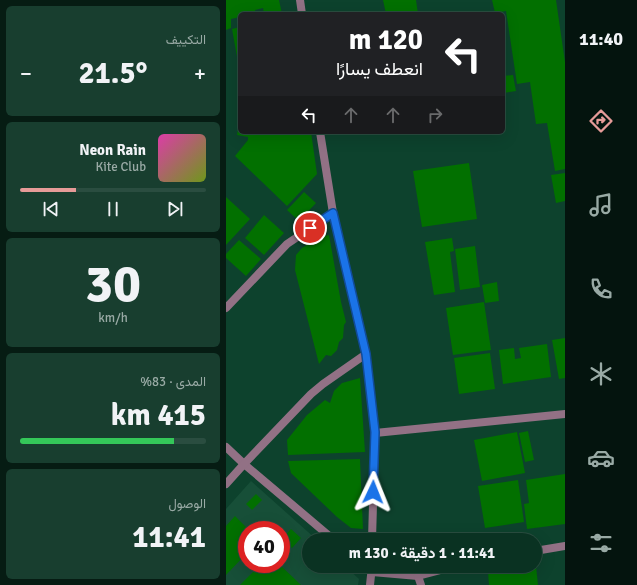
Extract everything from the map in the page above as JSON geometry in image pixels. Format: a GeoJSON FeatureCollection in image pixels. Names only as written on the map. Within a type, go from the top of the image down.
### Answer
{"type":"FeatureCollection","features":[{"type":"Feature","properties":{"kind":"street"},"geometry":{"type":"LineString","coordinates":[[300,0],[302,12]]}},
{"type":"Feature","properties":{"kind":"street"},"geometry":{"type":"LineString","coordinates":[[320,134],[333,213],[366,354],[375,432],[372,533]]}},
{"type":"Feature","properties":{"kind":"street"},"geometry":{"type":"LineString","coordinates":[[226,308],[288,244],[333,213]]}},
{"type":"Feature","properties":{"kind":"street"},"geometry":{"type":"LineString","coordinates":[[226,484],[311,394],[366,354]]}},
{"type":"Feature","properties":{"kind":"street"},"geometry":{"type":"LineString","coordinates":[[375,432],[565,414]]}},
{"type":"Feature","properties":{"kind":"street"},"geometry":{"type":"LineString","coordinates":[[226,447],[326,533]]}},
{"type":"Feature","properties":{"kind":"street"},"geometry":{"type":"LineString","coordinates":[[542,550],[565,546]]}},
{"type":"Feature","properties":{"kind":"street"},"geometry":{"type":"LineString","coordinates":[[369,573],[370,585]]}},
{"type":"Feature","properties":{"kind":"street"},"geometry":{"type":"LineString","coordinates":[[400,573],[418,576],[429,573]]}},
{"type":"Feature","properties":{"kind":"street"},"geometry":{"type":"LineString","coordinates":[[418,576],[421,585]]}},
{"type":"Feature","properties":{"kind":"shaded area"},"geometry":{"type":"Polygon","coordinates":[[[251,481],[309,533],[302,533],[302,573],[353,573],[359,579],[358,585],[226,585],[226,509],[251,481]]]}},
{"type":"Feature","properties":{"kind":"building"},"geometry":{"type":"Polygon","coordinates":[[[226,0],[279,0],[282,12],[264,12],[263,8],[255,10],[256,12],[238,12],[238,17],[231,19],[231,28],[226,30],[226,0]]]}},
{"type":"Feature","properties":{"kind":"building"},"geometry":{"type":"Polygon","coordinates":[[[383,0],[416,0],[418,12],[386,12],[383,0]]]}},
{"type":"Feature","properties":{"kind":"building"},"geometry":{"type":"Polygon","coordinates":[[[492,0],[556,0],[565,62],[565,169],[555,171],[547,123],[536,124],[530,82],[517,84],[506,11],[495,12],[492,0]]]}},
{"type":"Feature","properties":{"kind":"building"},"geometry":{"type":"Polygon","coordinates":[[[238,28],[238,62],[232,29],[238,28]]]}},
{"type":"Feature","properties":{"kind":"building"},"geometry":{"type":"Polygon","coordinates":[[[513,75],[516,91],[505,93],[505,76],[513,75]]]}},
{"type":"Feature","properties":{"kind":"building"},"geometry":{"type":"Polygon","coordinates":[[[238,129],[238,134],[311,134],[317,174],[287,206],[235,156],[248,140],[248,137],[237,135],[238,129]]]}},
{"type":"Feature","properties":{"kind":"building"},"geometry":{"type":"Polygon","coordinates":[[[469,163],[477,219],[422,227],[413,171],[469,163]]]}},
{"type":"Feature","properties":{"kind":"building"},"geometry":{"type":"Polygon","coordinates":[[[565,173],[565,201],[556,203],[551,175],[565,173]]]}},
{"type":"Feature","properties":{"kind":"building"},"geometry":{"type":"Polygon","coordinates":[[[304,192],[316,203],[299,221],[287,210],[304,192]]]}},
{"type":"Feature","properties":{"kind":"building"},"geometry":{"type":"Polygon","coordinates":[[[226,197],[250,219],[226,245],[226,197]]]}},
{"type":"Feature","properties":{"kind":"building"},"geometry":{"type":"Polygon","coordinates":[[[264,215],[284,233],[264,255],[245,238],[264,215]]]}},
{"type":"Feature","properties":{"kind":"building"},"geometry":{"type":"Polygon","coordinates":[[[329,235],[346,322],[344,325],[343,338],[339,342],[337,350],[331,356],[326,355],[319,364],[295,270],[296,255],[302,248],[320,237],[329,235]]]}},
{"type":"Feature","properties":{"kind":"building"},"geometry":{"type":"Polygon","coordinates":[[[452,238],[454,251],[450,252],[455,292],[434,295],[425,242],[452,238]]]}},
{"type":"Feature","properties":{"kind":"building"},"geometry":{"type":"Polygon","coordinates":[[[239,240],[261,259],[246,276],[226,258],[226,254],[239,240]]]}},
{"type":"Feature","properties":{"kind":"building"},"geometry":{"type":"Polygon","coordinates":[[[475,246],[480,287],[460,290],[455,249],[475,246]]]}},
{"type":"Feature","properties":{"kind":"building"},"geometry":{"type":"Polygon","coordinates":[[[497,282],[499,301],[485,303],[482,285],[497,282]]]}},
{"type":"Feature","properties":{"kind":"building"},"geometry":{"type":"Polygon","coordinates":[[[484,302],[491,350],[453,355],[446,308],[484,302]]]}},
{"type":"Feature","properties":{"kind":"building"},"geometry":{"type":"Polygon","coordinates":[[[565,338],[565,378],[559,379],[552,340],[565,338]]]}},
{"type":"Feature","properties":{"kind":"building"},"geometry":{"type":"Polygon","coordinates":[[[547,344],[551,377],[503,384],[499,350],[514,348],[515,359],[521,358],[519,348],[547,344]]]}},
{"type":"Feature","properties":{"kind":"building"},"geometry":{"type":"Polygon","coordinates":[[[490,353],[495,389],[459,394],[454,358],[490,353]]]}},
{"type":"Feature","properties":{"kind":"building"},"geometry":{"type":"Polygon","coordinates":[[[360,378],[365,452],[288,455],[287,440],[307,415],[325,400],[330,403],[334,391],[342,383],[360,378]]]}},
{"type":"Feature","properties":{"kind":"building"},"geometry":{"type":"Polygon","coordinates":[[[528,431],[534,460],[525,462],[519,433],[528,431]]]}},
{"type":"Feature","properties":{"kind":"building"},"geometry":{"type":"Polygon","coordinates":[[[517,432],[525,473],[482,481],[474,440],[517,432]]]}},
{"type":"Feature","properties":{"kind":"building"},"geometry":{"type":"Polygon","coordinates":[[[360,459],[363,529],[351,528],[337,517],[291,473],[288,461],[360,459]]]}},
{"type":"Feature","properties":{"kind":"building"},"geometry":{"type":"Polygon","coordinates":[[[565,474],[565,524],[527,529],[524,504],[529,503],[526,480],[565,474]]]}},
{"type":"Feature","properties":{"kind":"building"},"geometry":{"type":"Polygon","coordinates":[[[518,480],[524,522],[485,528],[478,486],[518,480]]]}},
{"type":"Feature","properties":{"kind":"building"},"geometry":{"type":"Polygon","coordinates":[[[256,494],[262,500],[252,510],[246,504],[256,494]]]}},
{"type":"Feature","properties":{"kind":"building"},"geometry":{"type":"Polygon","coordinates":[[[235,516],[240,521],[238,521],[238,562],[226,575],[226,526],[235,516]]]}},
{"type":"Feature","properties":{"kind":"building"},"geometry":{"type":"Polygon","coordinates":[[[291,529],[301,538],[292,548],[290,546],[291,529]]]}},
{"type":"Feature","properties":{"kind":"building"},"geometry":{"type":"Polygon","coordinates":[[[252,573],[288,573],[301,585],[240,585],[252,573]]]}},
{"type":"Feature","properties":{"kind":"building"},"geometry":{"type":"Polygon","coordinates":[[[488,573],[537,573],[538,585],[489,585],[488,573]]]}},
{"type":"Feature","properties":{"kind":"route"},"geometry":{"type":"LineString","coordinates":[[310,228],[333,213],[366,354],[375,432],[373,492]]}}]}
